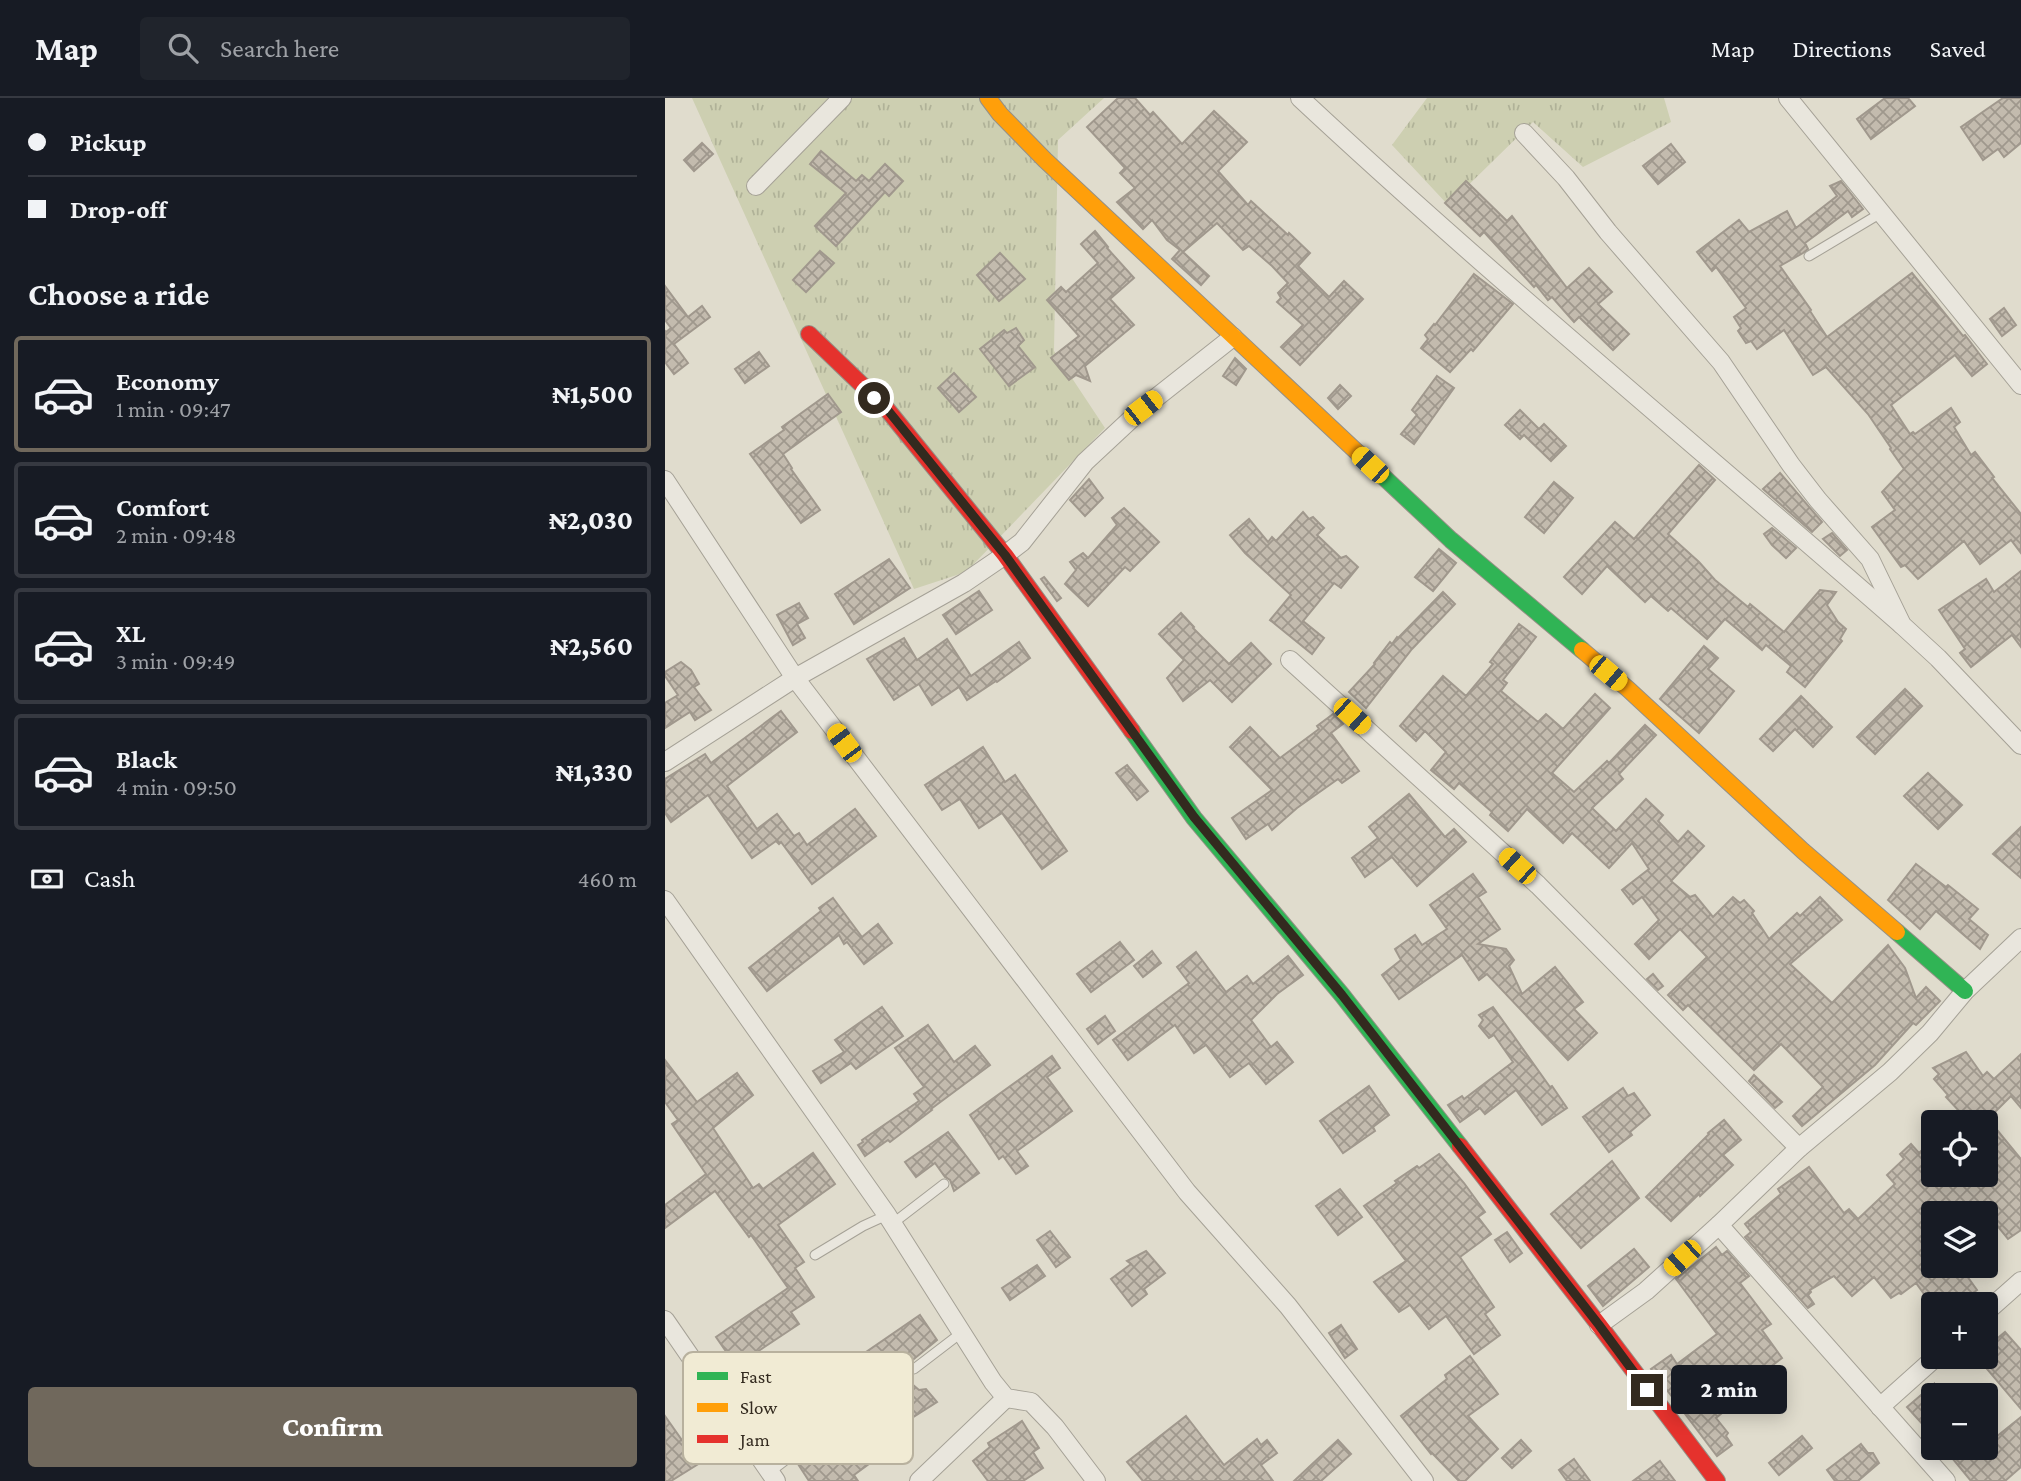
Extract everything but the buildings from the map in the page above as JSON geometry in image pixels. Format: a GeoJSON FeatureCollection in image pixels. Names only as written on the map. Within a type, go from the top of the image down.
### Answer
{"type":"FeatureCollection","features":[{"type":"Feature","properties":{"kind":"street"},"geometry":{"type":"LineString","coordinates":[[756,186],[842,98]]}},
{"type":"Feature","properties":{"kind":"street"},"geometry":{"type":"LineString","coordinates":[[988,98],[1045,160],[1451,540],[1628,689],[1803,852],[1965,991]]}},
{"type":"Feature","properties":{"kind":"street"},"geometry":{"type":"LineString","coordinates":[[1300,98],[1455,240],[1902,625],[1938,658],[2021,745]]}},
{"type":"Feature","properties":{"kind":"street"},"geometry":{"type":"LineString","coordinates":[[1788,98],[2021,386]]}},
{"type":"Feature","properties":{"kind":"street"},"geometry":{"type":"LineString","coordinates":[[1524,133],[1566,178],[1608,232],[1721,362],[1791,465],[1870,559],[1902,625]]}},
{"type":"Feature","properties":{"kind":"street"},"geometry":{"type":"LineString","coordinates":[[809,334],[886,408],[1005,555],[1194,817],[1342,995],[1717,1481]]}},
{"type":"Feature","properties":{"kind":"street"},"geometry":{"type":"LineString","coordinates":[[665,762],[795,678],[964,583],[1005,555],[1028,534],[1085,462],[1143,408],[1233,337]]}},
{"type":"Feature","properties":{"kind":"street"},"geometry":{"type":"LineString","coordinates":[[665,480],[795,678],[1187,1192],[1288,1306],[1424,1481]]}},
{"type":"Feature","properties":{"kind":"street"},"geometry":{"type":"LineString","coordinates":[[1290,660],[1538,885],[1800,1148]]}},
{"type":"Feature","properties":{"kind":"street"},"geometry":{"type":"LineString","coordinates":[[665,900],[890,1220],[993,1382],[1006,1398],[1031,1402],[1055,1427],[1096,1481]]}},
{"type":"Feature","properties":{"kind":"street"},"geometry":{"type":"LineString","coordinates":[[1599,1325],[1646,1290],[1720,1225],[1800,1148],[1889,1072],[1930,1033],[1965,991],[2021,938]]}},
{"type":"Feature","properties":{"kind":"street"},"geometry":{"type":"LineString","coordinates":[[1720,1225],[1946,1481]]}},
{"type":"Feature","properties":{"kind":"street"},"geometry":{"type":"LineString","coordinates":[[1998,1301],[2021,1281]]}},
{"type":"Feature","properties":{"kind":"street"},"geometry":{"type":"LineString","coordinates":[[665,1320],[687,1352]]}},
{"type":"Feature","properties":{"kind":"street"},"geometry":{"type":"LineString","coordinates":[[1880,1407],[1922,1369]]}},
{"type":"Feature","properties":{"kind":"street"},"geometry":{"type":"LineString","coordinates":[[919,1481],[1006,1398]]}},
{"type":"Feature","properties":{"kind":"lane"},"geometry":{"type":"LineString","coordinates":[[1809,256],[1881,213]]}},
{"type":"Feature","properties":{"kind":"lane"},"geometry":{"type":"LineString","coordinates":[[815,1255],[863,1226],[890,1220],[944,1184]]}},
{"type":"Feature","properties":{"kind":"lane"},"geometry":{"type":"LineString","coordinates":[[914,1369],[961,1333]]}},
{"type":"Feature","properties":{"kind":"lane"},"geometry":{"type":"LineString","coordinates":[[773,1477],[786,1464]]}},
{"type":"Feature","properties":{"kind":"green space"},"geometry":{"type":"Polygon","coordinates":[[[692,98],[1104,98],[1058,140],[1054,351],[1105,428],[966,572],[914,589],[692,98]]]}},
{"type":"Feature","properties":{"kind":"green space"},"geometry":{"type":"Polygon","coordinates":[[[1427,98],[1664,98],[1671,122],[1583,167],[1533,122],[1448,205],[1392,145],[1427,98]]]}},
{"type":"Feature","properties":{"kind":"traffic: fast"},"geometry":{"type":"LineString","coordinates":[[1358,453],[1451,540],[1582,650]]}},
{"type":"Feature","properties":{"kind":"traffic: fast"},"geometry":{"type":"LineString","coordinates":[[1132,731],[1194,818],[1342,995],[1460,1146]]}},
{"type":"Feature","properties":{"kind":"traffic: fast"},"geometry":{"type":"LineString","coordinates":[[1897,932],[1965,991]]}},
{"type":"Feature","properties":{"kind":"traffic: slow"},"geometry":{"type":"LineString","coordinates":[[988,98],[1045,160],[1358,453]]}},
{"type":"Feature","properties":{"kind":"traffic: slow"},"geometry":{"type":"LineString","coordinates":[[1582,650],[1803,851],[1897,932]]}},
{"type":"Feature","properties":{"kind":"traffic: jam"},"geometry":{"type":"LineString","coordinates":[[809,334],[886,408],[1005,555],[1132,731]]}},
{"type":"Feature","properties":{"kind":"traffic: jam"},"geometry":{"type":"LineString","coordinates":[[1460,1146],[1717,1481]]}},
{"type":"Feature","properties":{"kind":"route"},"geometry":{"type":"LineString","coordinates":[[874,398],[886,408],[1005,555],[1194,817],[1342,995],[1647,1390]]}}]}
